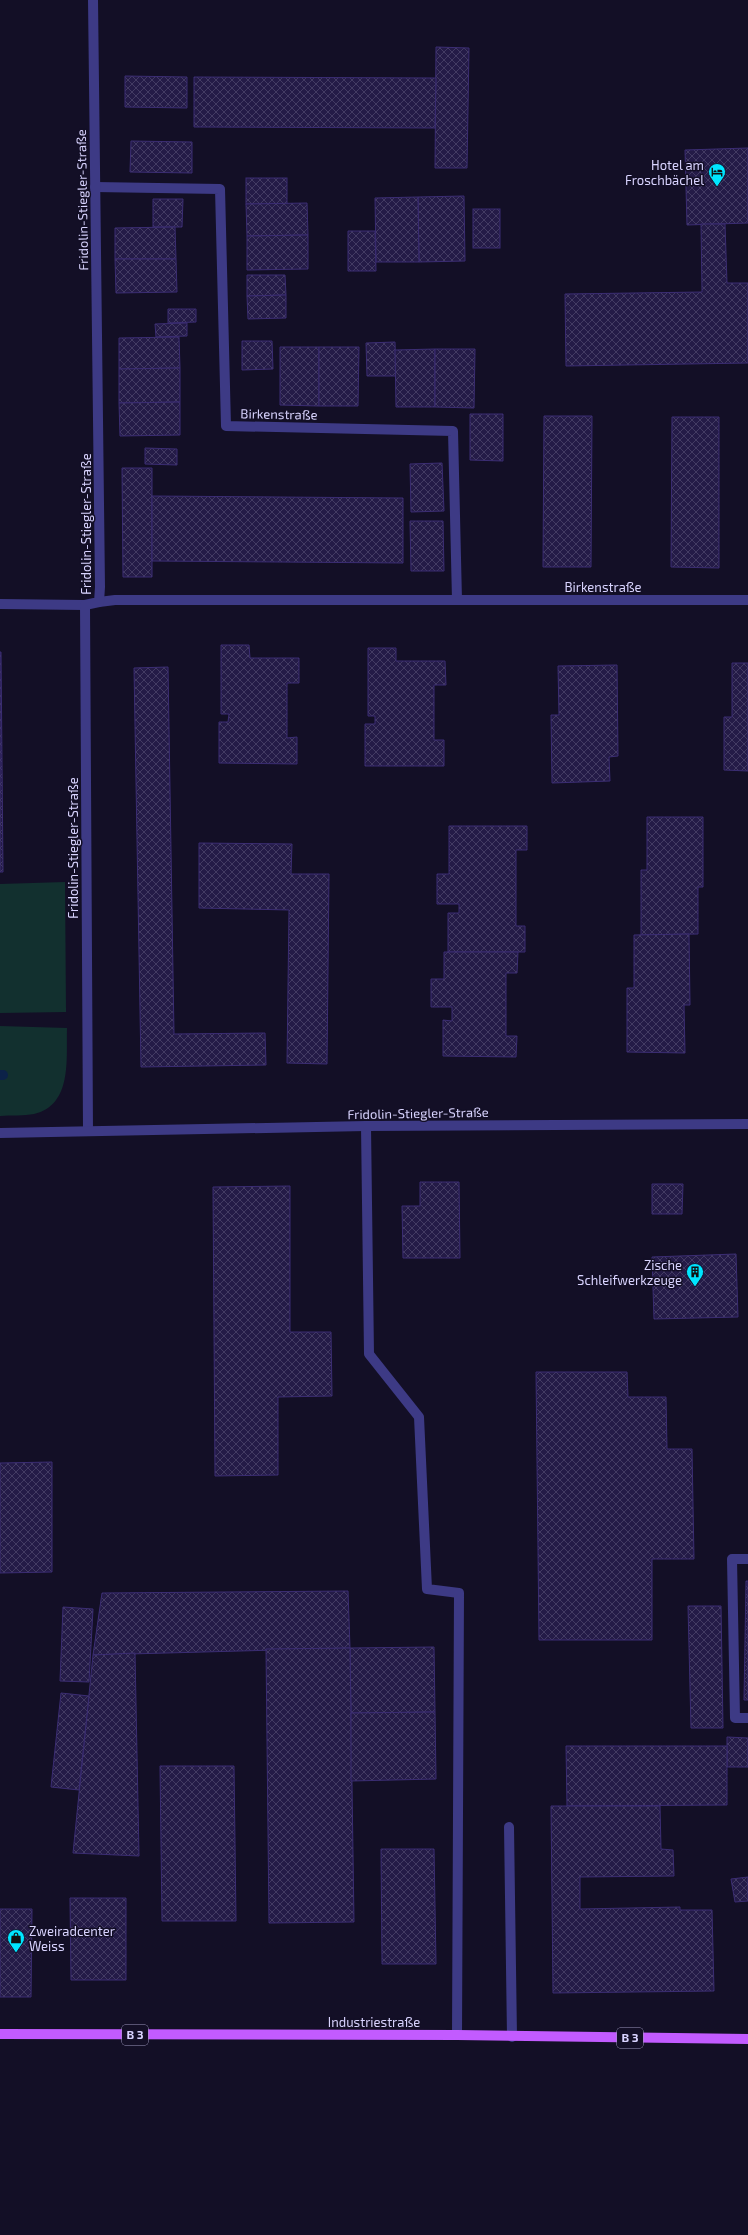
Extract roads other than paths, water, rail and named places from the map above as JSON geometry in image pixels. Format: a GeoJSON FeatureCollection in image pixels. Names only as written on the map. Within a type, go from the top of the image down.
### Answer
{"type":"FeatureCollection","features":[{"type":"Feature","properties":{"kind":"main road","name":"Industriestraße"},"geometry":{"type":"LineString","coordinates":[[0,2034],[457,2035],[512,2037],[748,2039]]}},
{"type":"Feature","properties":{"kind":"street","name":"Fridolin-Stiegler-Straße"},"geometry":{"type":"LineString","coordinates":[[88,1131],[85,605],[99,602],[93,0]]}},
{"type":"Feature","properties":{"kind":"street","name":"Birkenstraße"},"geometry":{"type":"LineString","coordinates":[[95,187],[220,189],[226,426],[453,431],[458,600]]}},
{"type":"Feature","properties":{"kind":"street","name":"Birkenstraße"},"geometry":{"type":"LineString","coordinates":[[99,602],[115,600],[748,600]]}},
{"type":"Feature","properties":{"kind":"street"},"geometry":{"type":"LineString","coordinates":[[0,604],[85,605]]}},
{"type":"Feature","properties":{"kind":"street","name":"Fridolin-Stiegler-Straße"},"geometry":{"type":"LineString","coordinates":[[0,1133],[88,1131],[163,1132],[366,1126],[748,1124]]}},
{"type":"Feature","properties":{"kind":"street"},"geometry":{"type":"LineString","coordinates":[[366,1126],[369,1354],[419,1416],[427,1589],[459,1593],[457,2035]]}},
{"type":"Feature","properties":{"kind":"street"},"geometry":{"type":"LineString","coordinates":[[748,1559],[732,1560],[735,1718],[748,1718]]}},
{"type":"Feature","properties":{"kind":"street"},"geometry":{"type":"LineString","coordinates":[[509,1827],[512,2037]]}},
{"type":"Feature","properties":{"kind":"place","name":"Hotel am Froschbächel"},"geometry":{"type":"Point","coordinates":[717,187]}},
{"type":"Feature","properties":{"kind":"place","name":"Zische Schleifwerkzeuge"},"geometry":{"type":"Point","coordinates":[695,1287]}},
{"type":"Feature","properties":{"kind":"place","name":"Zweiradcenter Weiss"},"geometry":{"type":"Point","coordinates":[16,1953]}}]}
